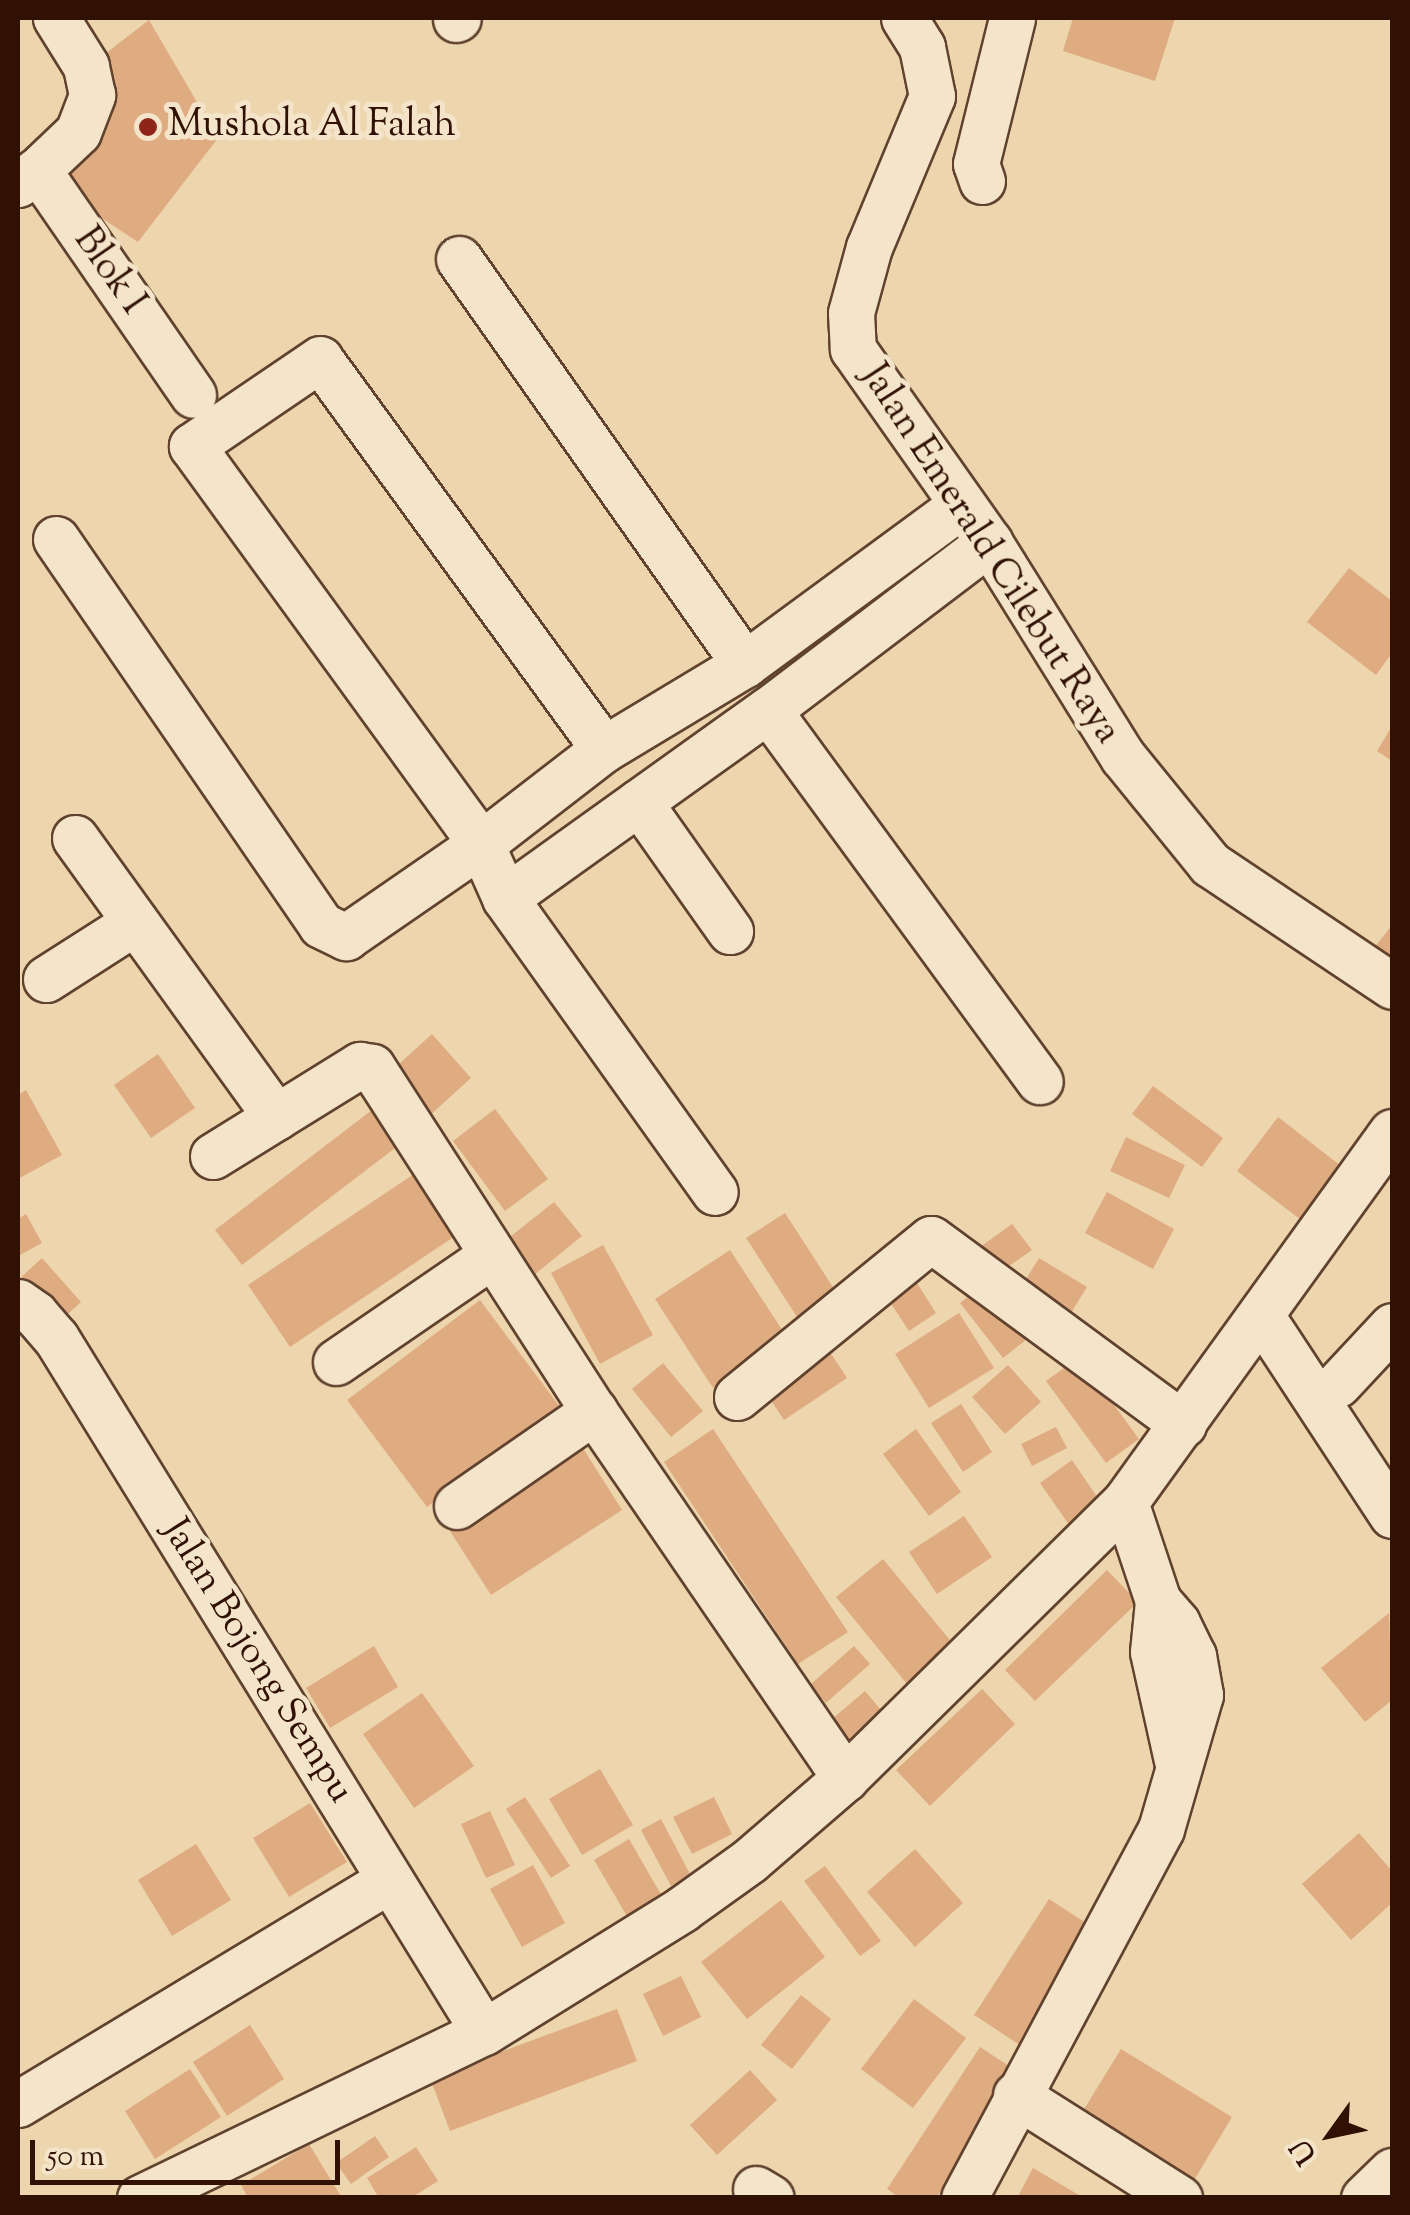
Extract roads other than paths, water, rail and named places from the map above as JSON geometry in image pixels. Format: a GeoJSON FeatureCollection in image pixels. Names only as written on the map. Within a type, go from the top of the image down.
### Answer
{"type":"FeatureCollection","features":[{"type":"Feature","properties":{"kind":"street"},"geometry":{"type":"LineString","coordinates":[[28,177],[78,132],[92,96],[86,66],[56,18]]}},
{"type":"Feature","properties":{"kind":"street","name":"Jalan Emerald Cilebut Raya"},"geometry":{"type":"LineString","coordinates":[[904,18],[922,46],[932,96],[869,248],[851,313],[853,350],[989,542],[1123,758],[1210,864],[1392,986]]}},
{"type":"Feature","properties":{"kind":"street"},"geometry":{"type":"LineString","coordinates":[[982,181],[976,164],[1012,18]]}},
{"type":"Feature","properties":{"kind":"street","name":"Blok I"},"geometry":{"type":"LineString","coordinates":[[28,177],[193,395]]}},
{"type":"Feature","properties":{"kind":"street"},"geometry":{"type":"LineString","coordinates":[[460,259],[745,664]]}},
{"type":"Feature","properties":{"kind":"street"},"geometry":{"type":"LineString","coordinates":[[604,749],[320,360],[192,446],[481,844],[505,898],[715,1192]]}},
{"type":"Feature","properties":{"kind":"street"},"geometry":{"type":"LineString","coordinates":[[56,539],[321,925],[346,937],[481,844],[604,749],[745,664],[960,506]]}},
{"type":"Feature","properties":{"kind":"street"},"geometry":{"type":"LineString","coordinates":[[505,898],[768,710],[989,542]]}},
{"type":"Feature","properties":{"kind":"street"},"geometry":{"type":"LineString","coordinates":[[768,710],[1040,1080]]}},
{"type":"Feature","properties":{"kind":"street"},"geometry":{"type":"LineString","coordinates":[[640,802],[730,930]]}},
{"type":"Feature","properties":{"kind":"street"},"geometry":{"type":"LineString","coordinates":[[75,838],[276,1117]]}},
{"type":"Feature","properties":{"kind":"street"},"geometry":{"type":"LineString","coordinates":[[46,979],[135,922]]}},
{"type":"Feature","properties":{"kind":"street"},"geometry":{"type":"LineString","coordinates":[[213,1156],[360,1065],[372,1067],[594,1410],[845,1778]]}},
{"type":"Feature","properties":{"kind":"street"},"geometry":{"type":"LineString","coordinates":[[140,2198],[484,2032],[682,1909],[749,1861],[845,1778],[1126,1502],[1392,1132]]}},
{"type":"Feature","properties":{"kind":"street"},"geometry":{"type":"LineString","coordinates":[[737,1397],[931,1239],[1183,1424]]}},
{"type":"Feature","properties":{"kind":"street"},"geometry":{"type":"LineString","coordinates":[[336,1362],[492,1255]]}},
{"type":"Feature","properties":{"kind":"street","name":"Jalan Bojong Sempu"},"geometry":{"type":"LineString","coordinates":[[18,1302],[56,1338],[484,2032]]}},
{"type":"Feature","properties":{"kind":"street"},"geometry":{"type":"LineString","coordinates":[[1262,1317],[1392,1515]]}},
{"type":"Feature","properties":{"kind":"street"},"geometry":{"type":"LineString","coordinates":[[1338,1384],[1392,1326]]}},
{"type":"Feature","properties":{"kind":"street"},"geometry":{"type":"LineString","coordinates":[[457,1506],[594,1410]]}},
{"type":"Feature","properties":{"kind":"street"},"geometry":{"type":"LineString","coordinates":[[964,2198],[1161,1829],[1200,1694],[1193,1656],[1176,1622],[1158,1601],[1126,1502]]}},
{"type":"Feature","properties":{"kind":"street"},"geometry":{"type":"LineString","coordinates":[[18,2104],[390,1880]]}},
{"type":"Feature","properties":{"kind":"street"},"geometry":{"type":"LineString","coordinates":[[1016,2095],[1179,2198]]}},
{"type":"Feature","properties":{"kind":"street"},"geometry":{"type":"LineString","coordinates":[[1364,2198],[1392,2170]]}},
{"type":"Feature","properties":{"kind":"place","name":"Mushola Al Falah"},"geometry":{"type":"Point","coordinates":[148,127]}}]}
